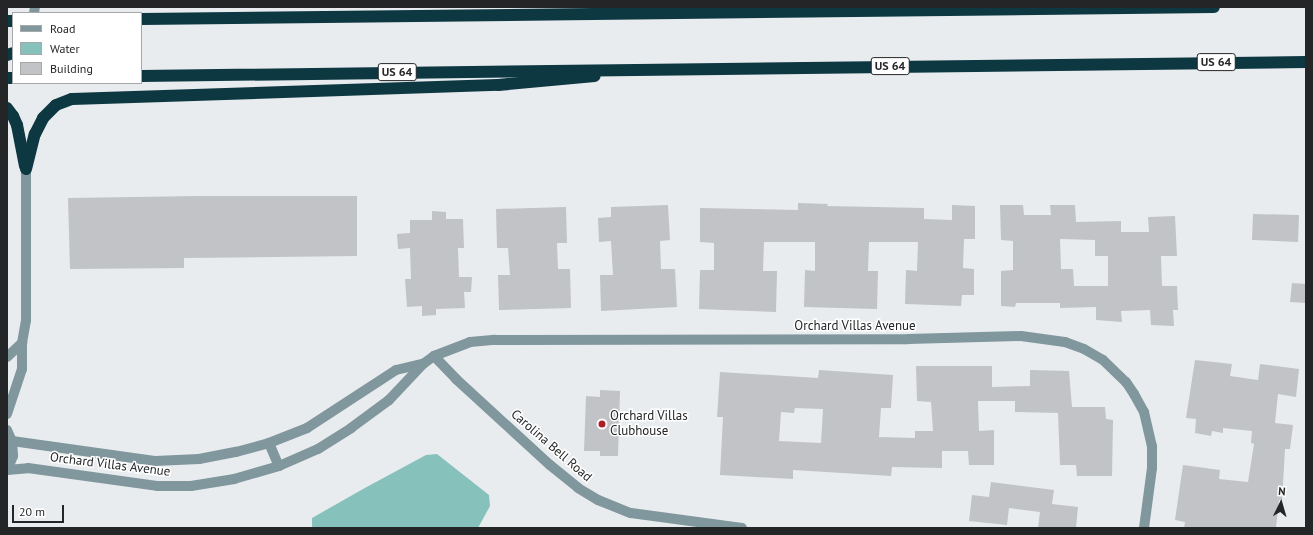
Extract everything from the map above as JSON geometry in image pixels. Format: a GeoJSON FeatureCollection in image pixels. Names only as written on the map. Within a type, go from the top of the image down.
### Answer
{"type":"FeatureCollection","features":[{"type":"Feature","properties":{"kind":"highway"},"geometry":{"type":"LineString","coordinates":[[142,19],[1214,7]]}},
{"type":"Feature","properties":{"kind":"highway","name":"US 64"},"geometry":{"type":"LineString","coordinates":[[142,76],[1306,62]]}},
{"type":"Feature","properties":{"kind":"highway"},"geometry":{"type":"LineString","coordinates":[[26,169],[35,134],[43,118],[56,105],[72,99],[498,85],[556,81],[654,69]]}},
{"type":"Feature","properties":{"kind":"highway"},"geometry":{"type":"LineString","coordinates":[[7,108],[13,116],[16,125],[26,169]]}},
{"type":"Feature","properties":{"kind":"street"},"geometry":{"type":"LineString","coordinates":[[7,414],[22,368],[22,344],[26,320],[26,169]]}},
{"type":"Feature","properties":{"kind":"street","name":"Orchard Villas Avenue"},"geometry":{"type":"LineString","coordinates":[[7,470],[28,468],[157,486],[191,486],[234,480],[279,466],[318,449],[351,428],[389,400],[423,364],[434,356],[470,342],[495,340],[908,339],[1021,336],[1065,342],[1084,349],[1102,360],[1126,382],[1144,412],[1152,446],[1152,468],[1144,528]]}},
{"type":"Feature","properties":{"kind":"street"},"geometry":{"type":"LineString","coordinates":[[7,357],[22,344]]}},
{"type":"Feature","properties":{"kind":"street","name":"Carolina Bell Road"},"geometry":{"type":"LineString","coordinates":[[434,356],[456,379],[550,465],[578,488],[598,500],[631,513],[742,528]]}},
{"type":"Feature","properties":{"kind":"street","name":"Orchard Villas Avenue"},"geometry":{"type":"LineString","coordinates":[[12,441],[155,461],[199,459],[236,452],[269,443],[307,428],[396,370],[423,364]]}},
{"type":"Feature","properties":{"kind":"street"},"geometry":{"type":"LineString","coordinates":[[7,430],[12,441],[13,456],[7,470]]}},
{"type":"Feature","properties":{"kind":"street"},"geometry":{"type":"LineString","coordinates":[[269,443],[279,466]]}},
{"type":"Feature","properties":{"kind":"water"},"geometry":{"type":"Polygon","coordinates":[[[437,454],[489,495],[490,506],[478,528],[313,528],[312,518],[426,455],[437,454]]]}},
{"type":"Feature","properties":{"kind":"building"},"geometry":{"type":"Polygon","coordinates":[[[357,196],[357,256],[184,258],[184,268],[70,269],[68,198],[357,196]]]}},
{"type":"Feature","properties":{"kind":"building"},"geometry":{"type":"Polygon","coordinates":[[[798,203],[828,204],[827,206],[924,208],[924,219],[952,220],[952,205],[975,206],[975,239],[964,239],[963,268],[974,269],[974,295],[962,295],[961,306],[905,304],[906,270],[917,271],[918,242],[869,242],[868,271],[878,271],[877,309],[804,307],[805,270],[815,271],[815,242],[764,242],[763,271],[777,271],[776,312],[699,309],[700,270],[714,270],[714,243],[700,242],[700,208],[798,210],[798,203]]]}},
{"type":"Feature","properties":{"kind":"building"},"geometry":{"type":"Polygon","coordinates":[[[668,205],[670,240],[660,241],[661,269],[675,269],[677,307],[601,311],[600,275],[613,275],[611,241],[599,242],[598,218],[611,217],[611,207],[668,205]]]}},
{"type":"Feature","properties":{"kind":"building"},"geometry":{"type":"Polygon","coordinates":[[[1000,205],[1023,205],[1024,215],[1051,215],[1050,205],[1075,205],[1076,222],[1121,221],[1121,232],[1149,232],[1148,217],[1175,216],[1177,256],[1161,256],[1162,286],[1177,286],[1178,310],[1173,310],[1174,326],[1151,325],[1150,310],[1121,311],[1122,322],[1096,320],[1096,307],[1060,308],[1060,303],[1016,303],[1015,307],[1001,306],[1001,271],[1013,270],[1013,241],[1001,240],[1000,205]],[[1060,239],[1061,269],[1073,269],[1074,286],[1108,286],[1108,256],[1095,256],[1095,240],[1060,239]]]}},
{"type":"Feature","properties":{"kind":"building"},"geometry":{"type":"Polygon","coordinates":[[[566,207],[567,243],[557,243],[558,269],[570,269],[571,308],[499,310],[498,275],[510,275],[508,248],[497,248],[496,209],[566,207]]]}},
{"type":"Feature","properties":{"kind":"building"},"geometry":{"type":"Polygon","coordinates":[[[432,211],[446,212],[446,219],[463,219],[464,248],[458,248],[459,277],[472,277],[471,292],[464,292],[465,308],[436,309],[436,315],[422,316],[422,306],[407,307],[405,279],[411,279],[410,248],[398,249],[397,234],[410,233],[410,220],[432,220],[432,211]]]}},
{"type":"Feature","properties":{"kind":"building"},"geometry":{"type":"Polygon","coordinates":[[[1253,214],[1299,215],[1298,242],[1252,240],[1253,214]]]}},
{"type":"Feature","properties":{"kind":"building"},"geometry":{"type":"Polygon","coordinates":[[[1292,283],[1306,284],[1306,303],[1290,302],[1292,283]]]}},
{"type":"Feature","properties":{"kind":"building"},"geometry":{"type":"Polygon","coordinates":[[[1195,360],[1232,364],[1230,376],[1258,380],[1260,364],[1299,369],[1296,397],[1278,394],[1275,423],[1293,425],[1290,449],[1285,449],[1282,501],[1279,500],[1276,528],[1184,528],[1185,522],[1175,520],[1183,465],[1220,470],[1219,479],[1248,482],[1254,444],[1251,443],[1252,431],[1223,428],[1223,433],[1212,431],[1211,436],[1195,433],[1196,419],[1186,418],[1195,360]]]}},
{"type":"Feature","properties":{"kind":"building"},"geometry":{"type":"Polygon","coordinates":[[[916,366],[992,366],[992,387],[1030,386],[1030,370],[1069,371],[1072,407],[1105,407],[1106,419],[1113,420],[1112,476],[1077,476],[1076,465],[1060,465],[1058,413],[1015,412],[1015,401],[978,401],[979,431],[994,430],[994,465],[969,465],[968,451],[942,451],[942,468],[892,467],[891,476],[793,470],[793,479],[720,475],[723,417],[717,417],[720,372],[818,378],[819,370],[893,375],[891,408],[881,408],[879,437],[915,438],[915,431],[933,431],[931,402],[917,401],[916,366]],[[795,408],[794,413],[781,412],[779,441],[821,443],[823,409],[795,408]]]}},
{"type":"Feature","properties":{"kind":"building","name":"Orchard Villas Clubhouse"},"geometry":{"type":"Polygon","coordinates":[[[600,390],[620,391],[618,456],[600,456],[600,451],[584,451],[586,396],[600,397],[600,390]]]}},
{"type":"Feature","properties":{"kind":"building"},"geometry":{"type":"Polygon","coordinates":[[[991,482],[1054,490],[1052,504],[1078,507],[1076,528],[1038,528],[1040,512],[1009,508],[1007,525],[969,521],[972,495],[989,497],[991,482]]]}},
{"type":"Feature","properties":{"kind":"place","name":"Orchard Villas Clubhouse"},"geometry":{"type":"Point","coordinates":[602,424]}}]}
